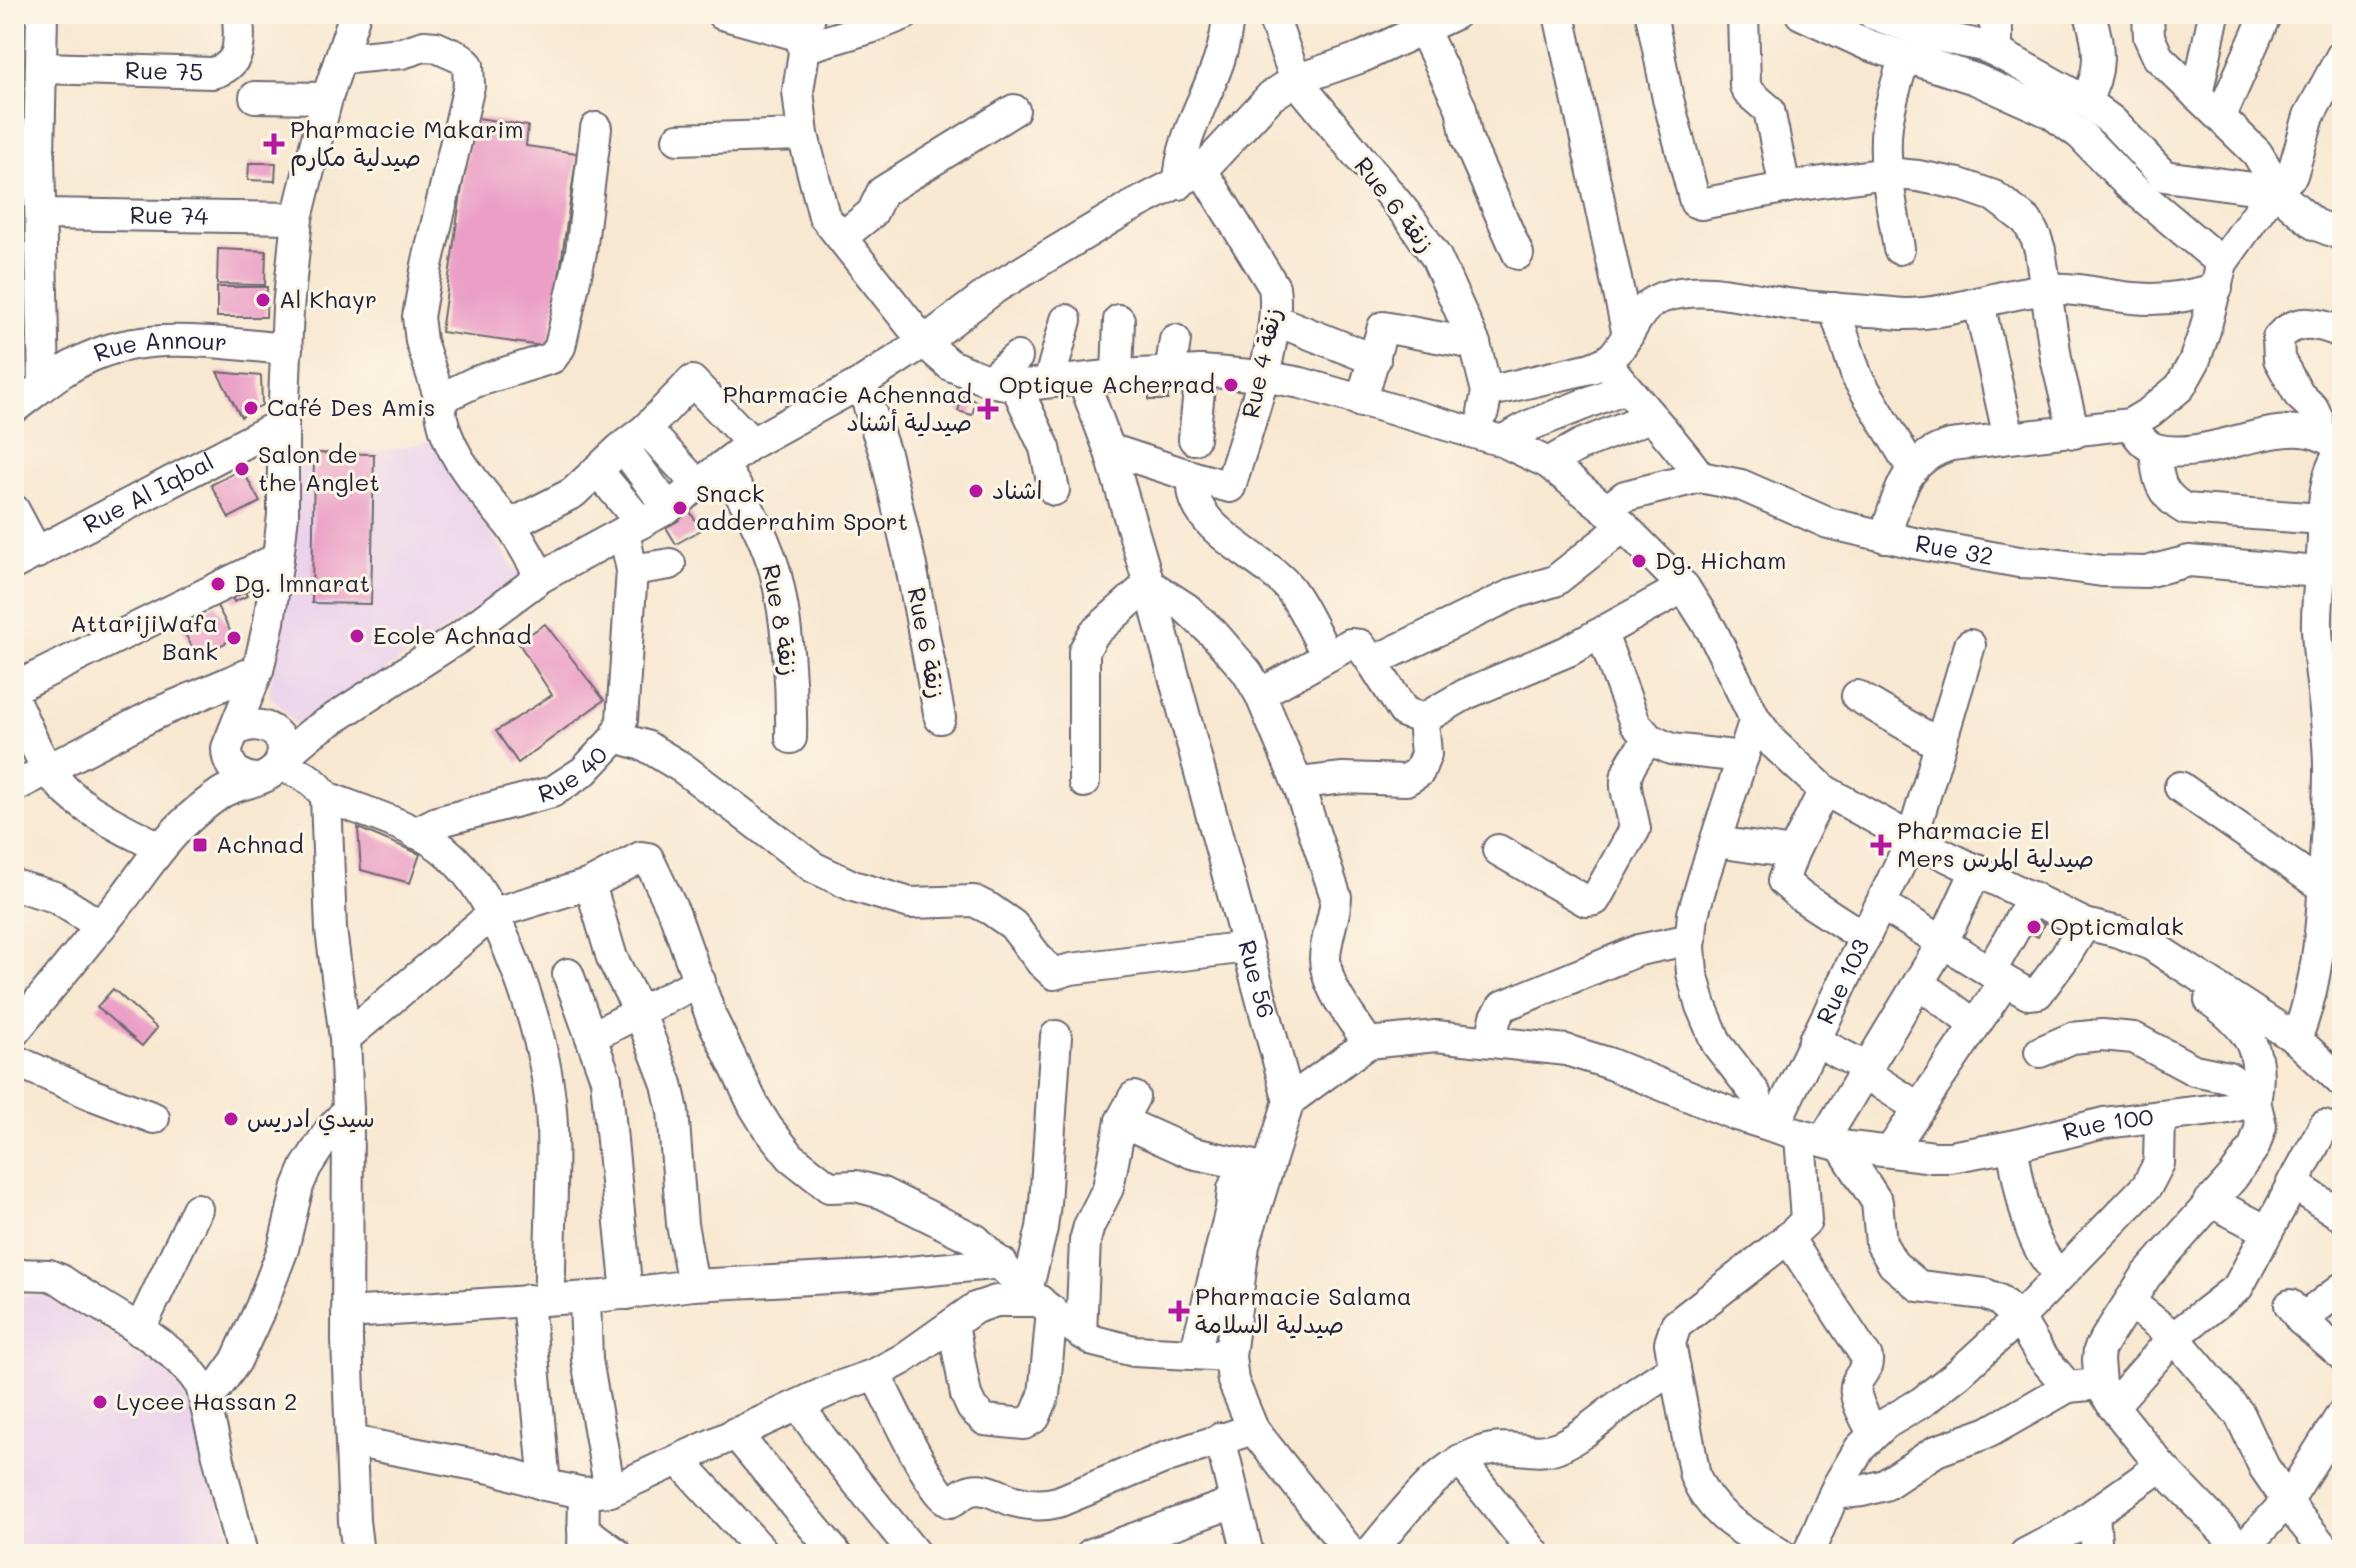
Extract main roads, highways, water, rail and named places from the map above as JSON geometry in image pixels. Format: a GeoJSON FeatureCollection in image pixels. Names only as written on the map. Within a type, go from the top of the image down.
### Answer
{"type":"FeatureCollection","features":[{"type":"Feature","properties":{"kind":"place","name":"Pharmacie Makarim صيدلية مكارم"},"geometry":{"type":"Point","coordinates":[274,144]}},
{"type":"Feature","properties":{"kind":"place","name":"Al Khayr"},"geometry":{"type":"Point","coordinates":[263,300]}},
{"type":"Feature","properties":{"kind":"place","name":"Optique Acherrad"},"geometry":{"type":"Point","coordinates":[1231,385]}},
{"type":"Feature","properties":{"kind":"place","name":"Café Des Amis"},"geometry":{"type":"Point","coordinates":[251,408]}},
{"type":"Feature","properties":{"kind":"place","name":"Pharmacie Achennad صيدلية أشناد"},"geometry":{"type":"Point","coordinates":[988,409]}},
{"type":"Feature","properties":{"kind":"place","name":"Salon de the Anglet"},"geometry":{"type":"Point","coordinates":[242,469]}},
{"type":"Feature","properties":{"kind":"place","name":"اشناد"},"geometry":{"type":"Point","coordinates":[976,491]}},
{"type":"Feature","properties":{"kind":"place","name":"Snack adderrahim Sport"},"geometry":{"type":"Point","coordinates":[680,508]}},
{"type":"Feature","properties":{"kind":"place","name":"Dg. Hicham"},"geometry":{"type":"Point","coordinates":[1639,561]}},
{"type":"Feature","properties":{"kind":"place","name":"Dg. lmnarat"},"geometry":{"type":"Point","coordinates":[218,584]}},
{"type":"Feature","properties":{"kind":"place","name":"Ecole Achnad"},"geometry":{"type":"Point","coordinates":[357,636]}},
{"type":"Feature","properties":{"kind":"place","name":"AttarijiWafa Bank"},"geometry":{"type":"Point","coordinates":[234,638]}},
{"type":"Feature","properties":{"kind":"place","name":"Achnad"},"geometry":{"type":"Point","coordinates":[200,845]}},
{"type":"Feature","properties":{"kind":"place","name":"Pharmacie El Mers صيدلية المرس"},"geometry":{"type":"Point","coordinates":[1881,845]}},
{"type":"Feature","properties":{"kind":"place","name":"Opticmalak"},"geometry":{"type":"Point","coordinates":[2034,927]}},
{"type":"Feature","properties":{"kind":"place","name":"سيدي ادريس"},"geometry":{"type":"Point","coordinates":[231,1119]}},
{"type":"Feature","properties":{"kind":"place","name":"Pharmacie Salama صيدلية السلامة"},"geometry":{"type":"Point","coordinates":[1179,1311]}},
{"type":"Feature","properties":{"kind":"place","name":"Lycee Hassan 2"},"geometry":{"type":"Point","coordinates":[100,1402]}}]}
